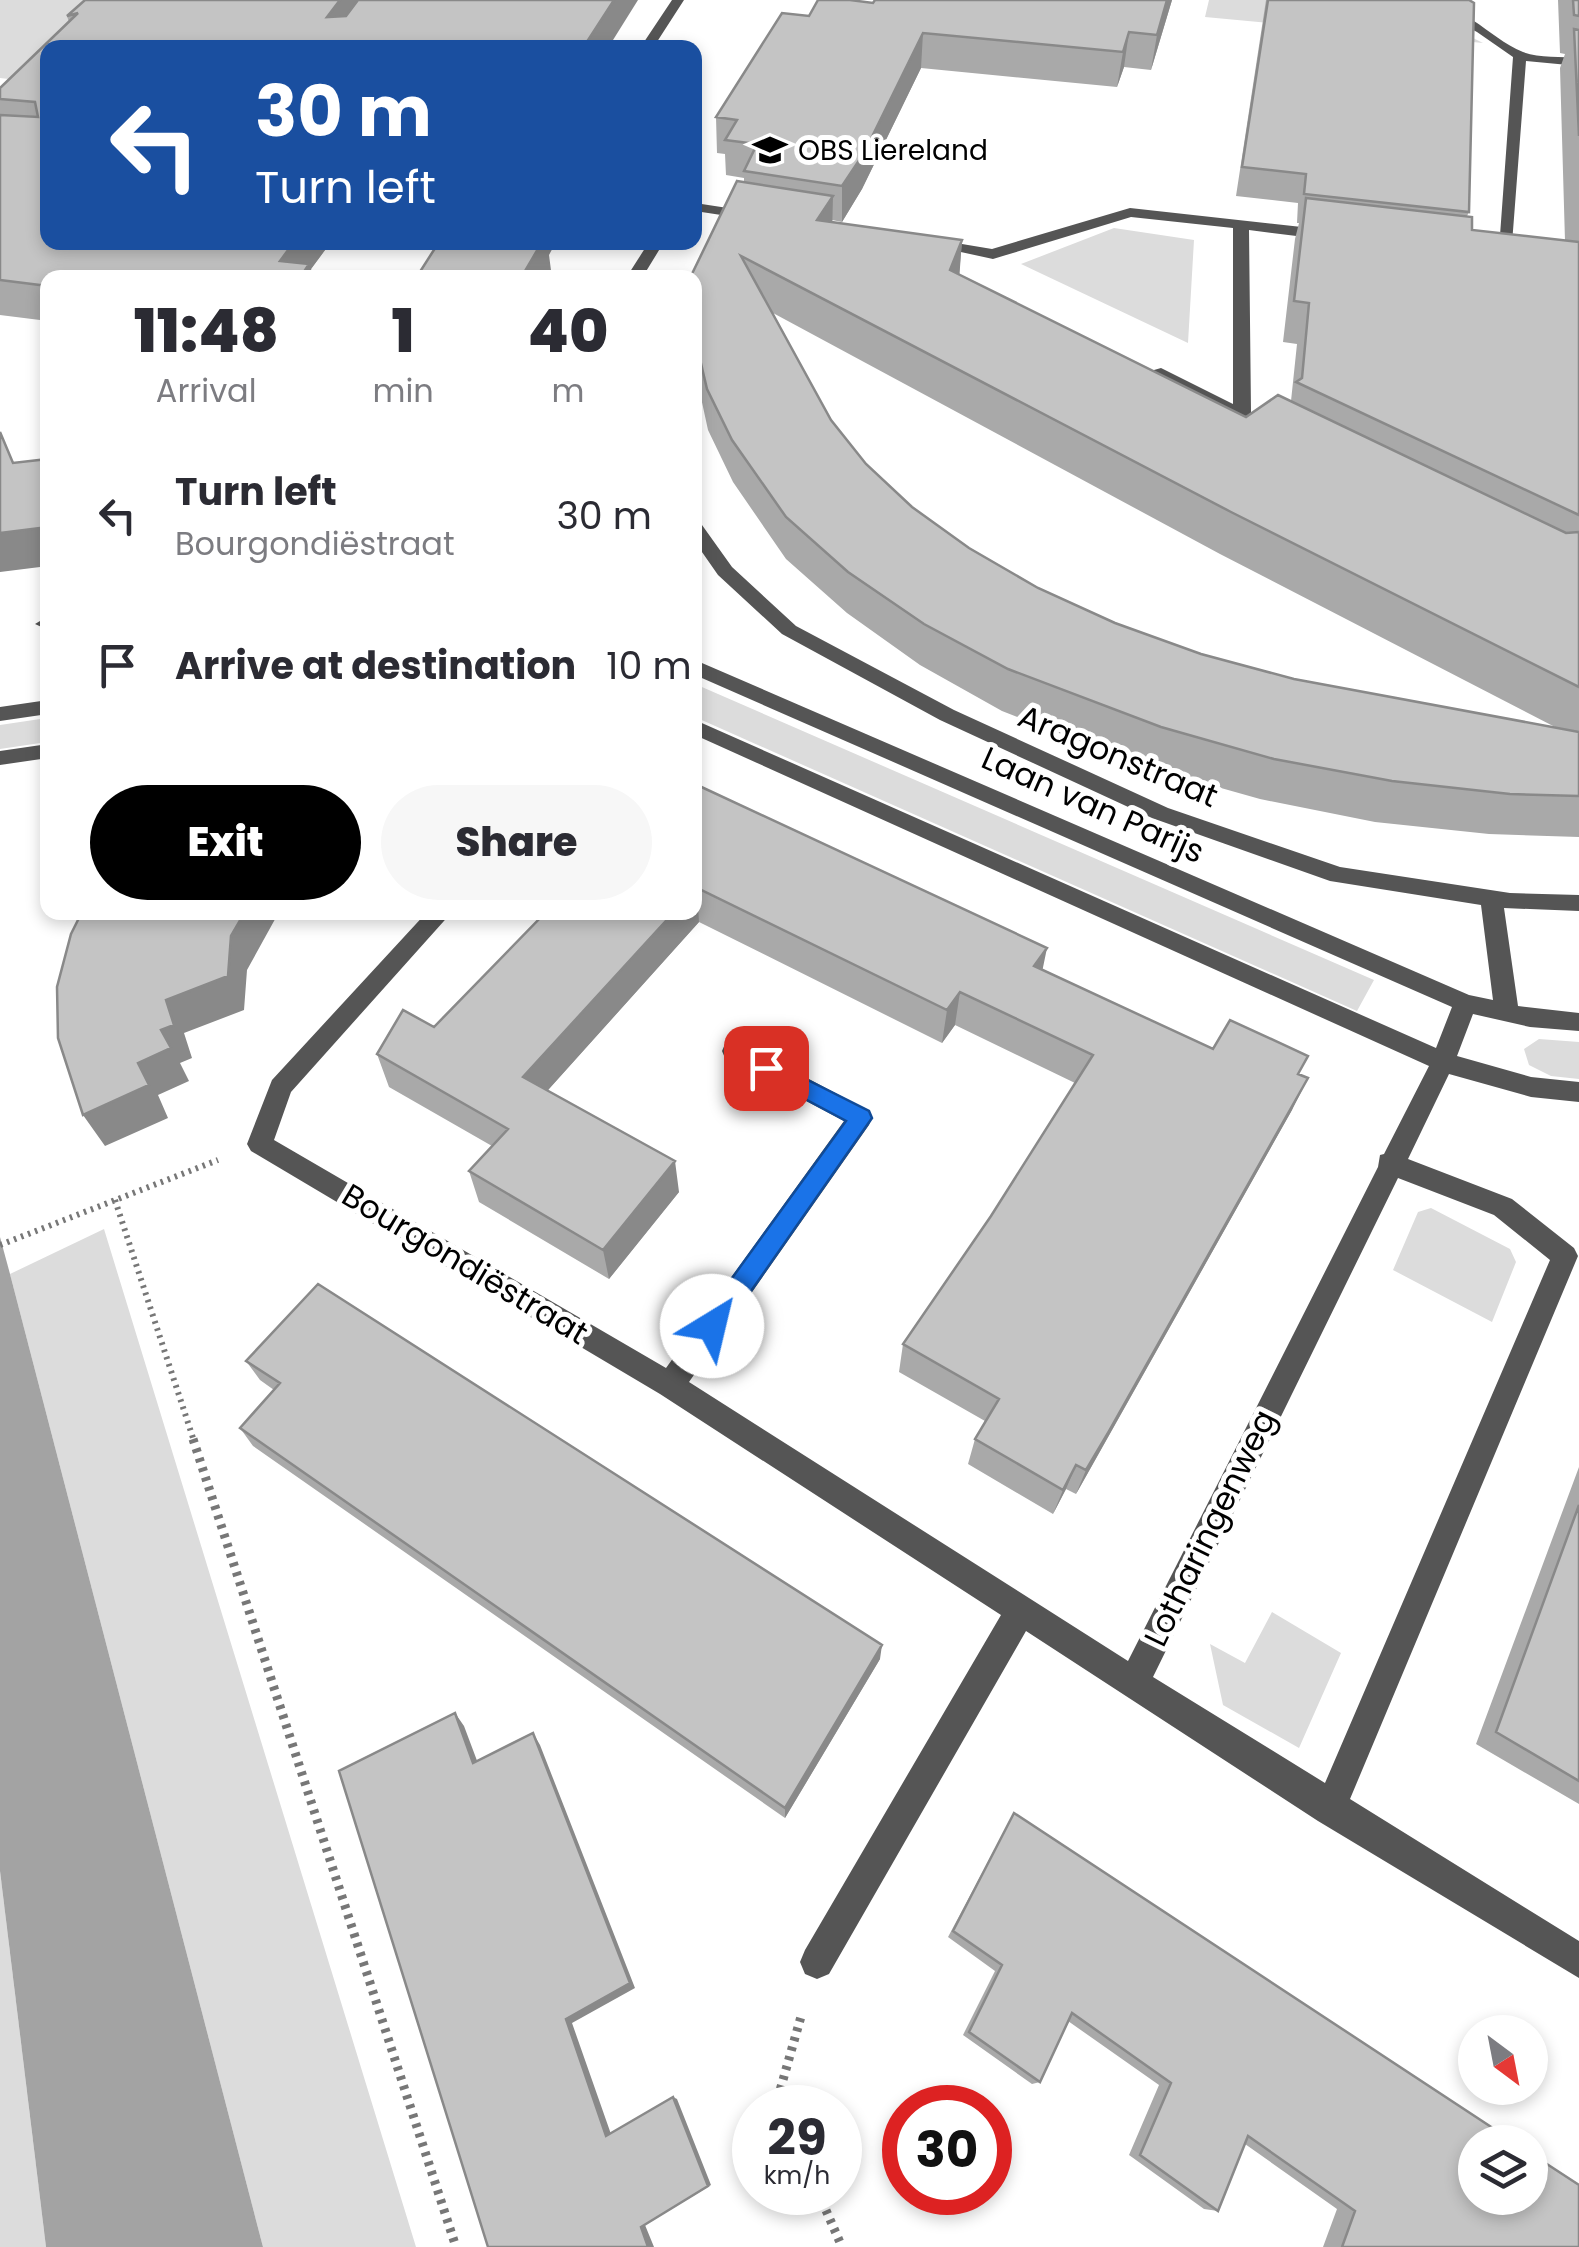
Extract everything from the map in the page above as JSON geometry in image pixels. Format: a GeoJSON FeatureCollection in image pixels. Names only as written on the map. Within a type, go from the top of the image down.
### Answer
{"type":"FeatureCollection","features":[{"type":"Feature","properties":{"kind":"street"},"geometry":{"type":"LineString","coordinates":[[651,40],[678,0]]}},
{"type":"Feature","properties":{"kind":"street"},"geometry":{"type":"LineString","coordinates":[[1422,0],[1481,21],[1520,56],[1579,62]]}},
{"type":"Feature","properties":{"kind":"street"},"geometry":{"type":"LineString","coordinates":[[1468,250],[1506,254],[1520,56]]}},
{"type":"Feature","properties":{"kind":"street"},"geometry":{"type":"LineString","coordinates":[[702,208],[770,219]]}},
{"type":"Feature","properties":{"kind":"street"},"geometry":{"type":"LineString","coordinates":[[919,242],[993,254],[1130,212],[1355,238]]}},
{"type":"Feature","properties":{"kind":"street"},"geometry":{"type":"LineString","coordinates":[[1242,226],[1242,414]]}},
{"type":"Feature","properties":{"kind":"street"},"geometry":{"type":"LineString","coordinates":[[1138,364],[1294,440]]}},
{"type":"Feature","properties":{"kind":"street","name":"Aragonstraat"},"geometry":{"type":"LineString","coordinates":[[702,538],[734,581],[789,630],[1059,769],[1160,813],[1338,875],[1491,898],[1579,903]]}},
{"type":"Feature","properties":{"kind":"street","name":"Laan van Parijs"},"geometry":{"type":"LineString","coordinates":[[702,670],[1465,1003],[1579,1022]]}},
{"type":"Feature","properties":{"kind":"street"},"geometry":{"type":"LineString","coordinates":[[0,714],[40,709]]}},
{"type":"Feature","properties":{"kind":"street"},"geometry":{"type":"LineString","coordinates":[[702,730],[1443,1062],[1531,1088],[1579,1092]]}},
{"type":"Feature","properties":{"kind":"street"},"geometry":{"type":"LineString","coordinates":[[0,758],[40,752]]}},
{"type":"Feature","properties":{"kind":"street"},"geometry":{"type":"LineString","coordinates":[[1491,898],[1507,1013]]}},
{"type":"Feature","properties":{"kind":"street"},"geometry":{"type":"LineString","coordinates":[[260,1144],[280,1087],[434,920]]}},
{"type":"Feature","properties":{"kind":"street"},"geometry":{"type":"LineString","coordinates":[[1443,1062],[1465,1003]]}},
{"type":"Feature","properties":{"kind":"street"},"geometry":{"type":"LineString","coordinates":[[670,1385],[860,1118],[734,1051]]}},
{"type":"Feature","properties":{"kind":"street","name":"Lotharingenweg"},"geometry":{"type":"LineString","coordinates":[[1443,1062],[1134,1682],[1330,1809],[1579,1961]]}},
{"type":"Feature","properties":{"kind":"street","name":"Bourgondiëstraat"},"geometry":{"type":"LineString","coordinates":[[260,1144],[670,1385],[1134,1682]]}},
{"type":"Feature","properties":{"kind":"street"},"geometry":{"type":"LineString","coordinates":[[1330,1809],[1564,1256],[1503,1207],[1390,1163]]}},
{"type":"Feature","properties":{"kind":"street"},"geometry":{"type":"LineString","coordinates":[[816,1962],[1021,1610]]}},
{"type":"Feature","properties":{"kind":"path"},"geometry":{"type":"LineString","coordinates":[[0,1244],[260,1144]]}},
{"type":"Feature","properties":{"kind":"path"},"geometry":{"type":"LineString","coordinates":[[115,1200],[456,2247]]}},
{"type":"Feature","properties":{"kind":"path"},"geometry":{"type":"LineString","coordinates":[[781,2085],[816,1962]]}},
{"type":"Feature","properties":{"kind":"path"},"geometry":{"type":"LineString","coordinates":[[828,2215],[842,2247]]}},
{"type":"Feature","properties":{"kind":"shaded area"},"geometry":{"type":"Polygon","coordinates":[[[0,0],[98,0],[53,40],[40,40],[40,51],[9,79],[0,78],[0,0]]]}},
{"type":"Feature","properties":{"kind":"shaded area"},"geometry":{"type":"Polygon","coordinates":[[[1209,0],[1397,0],[1483,43],[1205,17],[1209,0]]]}},
{"type":"Feature","properties":{"kind":"shaded area"},"geometry":{"type":"Polygon","coordinates":[[[1114,228],[1194,240],[1188,343],[1021,264],[1114,228]]]}},
{"type":"Feature","properties":{"kind":"shaded area"},"geometry":{"type":"Polygon","coordinates":[[[702,687],[1374,980],[1357,1011],[702,720],[702,687]]]}},
{"type":"Feature","properties":{"kind":"shaded area"},"geometry":{"type":"Polygon","coordinates":[[[40,719],[40,743],[0,749],[0,725],[40,719]]]}},
{"type":"Feature","properties":{"kind":"shaded area"},"geometry":{"type":"Polygon","coordinates":[[[1539,1039],[1579,1042],[1579,1079],[1551,1076],[1529,1065],[1524,1049],[1539,1039]]]}},
{"type":"Feature","properties":{"kind":"shaded area"},"geometry":{"type":"Polygon","coordinates":[[[1431,1208],[1510,1249],[1516,1262],[1492,1322],[1393,1270],[1418,1212],[1431,1208]]]}},
{"type":"Feature","properties":{"kind":"shaded area"},"geometry":{"type":"Polygon","coordinates":[[[104,1229],[416,2247],[263,2247],[10,1274],[104,1229]]]}},
{"type":"Feature","properties":{"kind":"shaded area"},"geometry":{"type":"Polygon","coordinates":[[[0,1237],[263,2247],[46,2247],[0,1871],[0,1237]]]}},
{"type":"Feature","properties":{"kind":"shaded area"},"geometry":{"type":"Polygon","coordinates":[[[1272,1612],[1341,1653],[1299,1748],[1223,1705],[1210,1644],[1245,1663],[1272,1612]]]}},
{"type":"Feature","properties":{"kind":"shaded area"},"geometry":{"type":"Polygon","coordinates":[[[0,1871],[46,2247],[0,2247],[0,1871]]]}},
{"type":"Feature","properties":{"kind":"building"},"geometry":{"type":"Polygon","coordinates":[[[85,0],[340,0],[327,17],[346,16],[358,0],[614,0],[588,40],[50,40],[78,13],[67,16],[85,0]]]}},
{"type":"Feature","properties":{"kind":"building"},"geometry":{"type":"Polygon","coordinates":[[[818,0],[1167,0],[1157,35],[1129,32],[1123,52],[923,33],[864,153],[842,186],[744,171],[757,144],[725,140],[737,120],[716,117],[782,13],[809,16],[818,0]]]}},
{"type":"Feature","properties":{"kind":"building"},"geometry":{"type":"Polygon","coordinates":[[[1268,0],[1474,3],[1469,212],[1304,194],[1306,174],[1242,167],[1268,0]]]}},
{"type":"Feature","properties":{"kind":"building"},"geometry":{"type":"Polygon","coordinates":[[[1573,0],[1579,0],[1579,16],[1574,15],[1573,0]]]}},
{"type":"Feature","properties":{"kind":"building"},"geometry":{"type":"Polygon","coordinates":[[[1574,29],[1579,30],[1579,136],[1574,29]]]}},
{"type":"Feature","properties":{"kind":"building"},"geometry":{"type":"Polygon","coordinates":[[[40,50],[40,250],[288,250],[280,261],[309,264],[305,270],[40,270],[40,285],[0,280],[0,115],[38,117],[35,102],[0,99],[0,88],[40,50]]]}},
{"type":"Feature","properties":{"kind":"building"},"geometry":{"type":"Polygon","coordinates":[[[737,181],[833,196],[817,220],[962,240],[950,270],[1246,417],[1278,395],[1566,533],[1579,532],[1579,687],[1231,512],[741,256],[831,420],[866,464],[912,507],[969,548],[1038,588],[1115,623],[1201,654],[1294,679],[1579,732],[1579,796],[1510,794],[1392,781],[1274,759],[1161,727],[1008,669],[924,624],[848,572],[786,517],[732,440],[707,389],[702,368],[702,270],[694,270],[737,181]]]}},
{"type":"Feature","properties":{"kind":"building"},"geometry":{"type":"Polygon","coordinates":[[[1306,198],[1472,217],[1472,230],[1579,242],[1579,515],[1296,382],[1302,378],[1309,303],[1294,301],[1306,198]]]}},
{"type":"Feature","properties":{"kind":"building"},"geometry":{"type":"Polygon","coordinates":[[[434,250],[537,250],[526,270],[421,270],[434,250]]]}},
{"type":"Feature","properties":{"kind":"building"},"geometry":{"type":"Polygon","coordinates":[[[0,432],[13,463],[40,460],[40,528],[0,533],[0,432]]]}},
{"type":"Feature","properties":{"kind":"building"},"geometry":{"type":"Polygon","coordinates":[[[702,787],[1047,948],[1034,966],[1213,1049],[1230,1020],[1308,1056],[1298,1074],[1308,1078],[1109,1431],[1086,1470],[1076,1465],[1063,1490],[975,1439],[999,1399],[903,1344],[991,1216],[1093,1055],[960,992],[947,1010],[702,890],[702,787]]]}},
{"type":"Feature","properties":{"kind":"building"},"geometry":{"type":"Polygon","coordinates":[[[78,920],[240,920],[231,936],[228,976],[166,1000],[174,1025],[161,1030],[171,1048],[138,1063],[149,1085],[83,1115],[58,1038],[57,987],[78,920]]]}},
{"type":"Feature","properties":{"kind":"building"},"geometry":{"type":"Polygon","coordinates":[[[538,920],[667,920],[523,1077],[675,1161],[603,1250],[469,1171],[508,1129],[377,1054],[403,1010],[434,1027],[538,920]]]}},
{"type":"Feature","properties":{"kind":"building"},"geometry":{"type":"Polygon","coordinates":[[[318,1284],[882,1645],[785,1808],[240,1428],[280,1383],[246,1361],[318,1284]]]}},
{"type":"Feature","properties":{"kind":"building"},"geometry":{"type":"Polygon","coordinates":[[[1579,1505],[1579,1781],[1496,1732],[1579,1505]]]}},
{"type":"Feature","properties":{"kind":"building"},"geometry":{"type":"Polygon","coordinates":[[[455,1713],[473,1763],[533,1733],[630,1983],[566,2019],[606,2136],[673,2097],[708,2186],[641,2227],[648,2247],[488,2247],[339,1771],[455,1713]]]}},
{"type":"Feature","properties":{"kind":"building"},"geometry":{"type":"Polygon","coordinates":[[[1014,1813],[1488,2125],[1458,2125],[1458,2215],[1548,2215],[1548,2165],[1579,2185],[1579,2247],[1342,2247],[1355,2211],[1248,2136],[1218,2211],[1140,2155],[1171,2083],[1072,2013],[1040,2082],[969,2032],[1002,1965],[953,1931],[1014,1813]]]}},
{"type":"Feature","properties":{"kind":"place","name":"OBS Liereland"},"geometry":{"type":"Point","coordinates":[770,150]}},
{"type":"Feature","properties":{"kind":"route"},"geometry":{"type":"LineString","coordinates":[[712,1326],[860,1118],[766,1068]]}}]}
